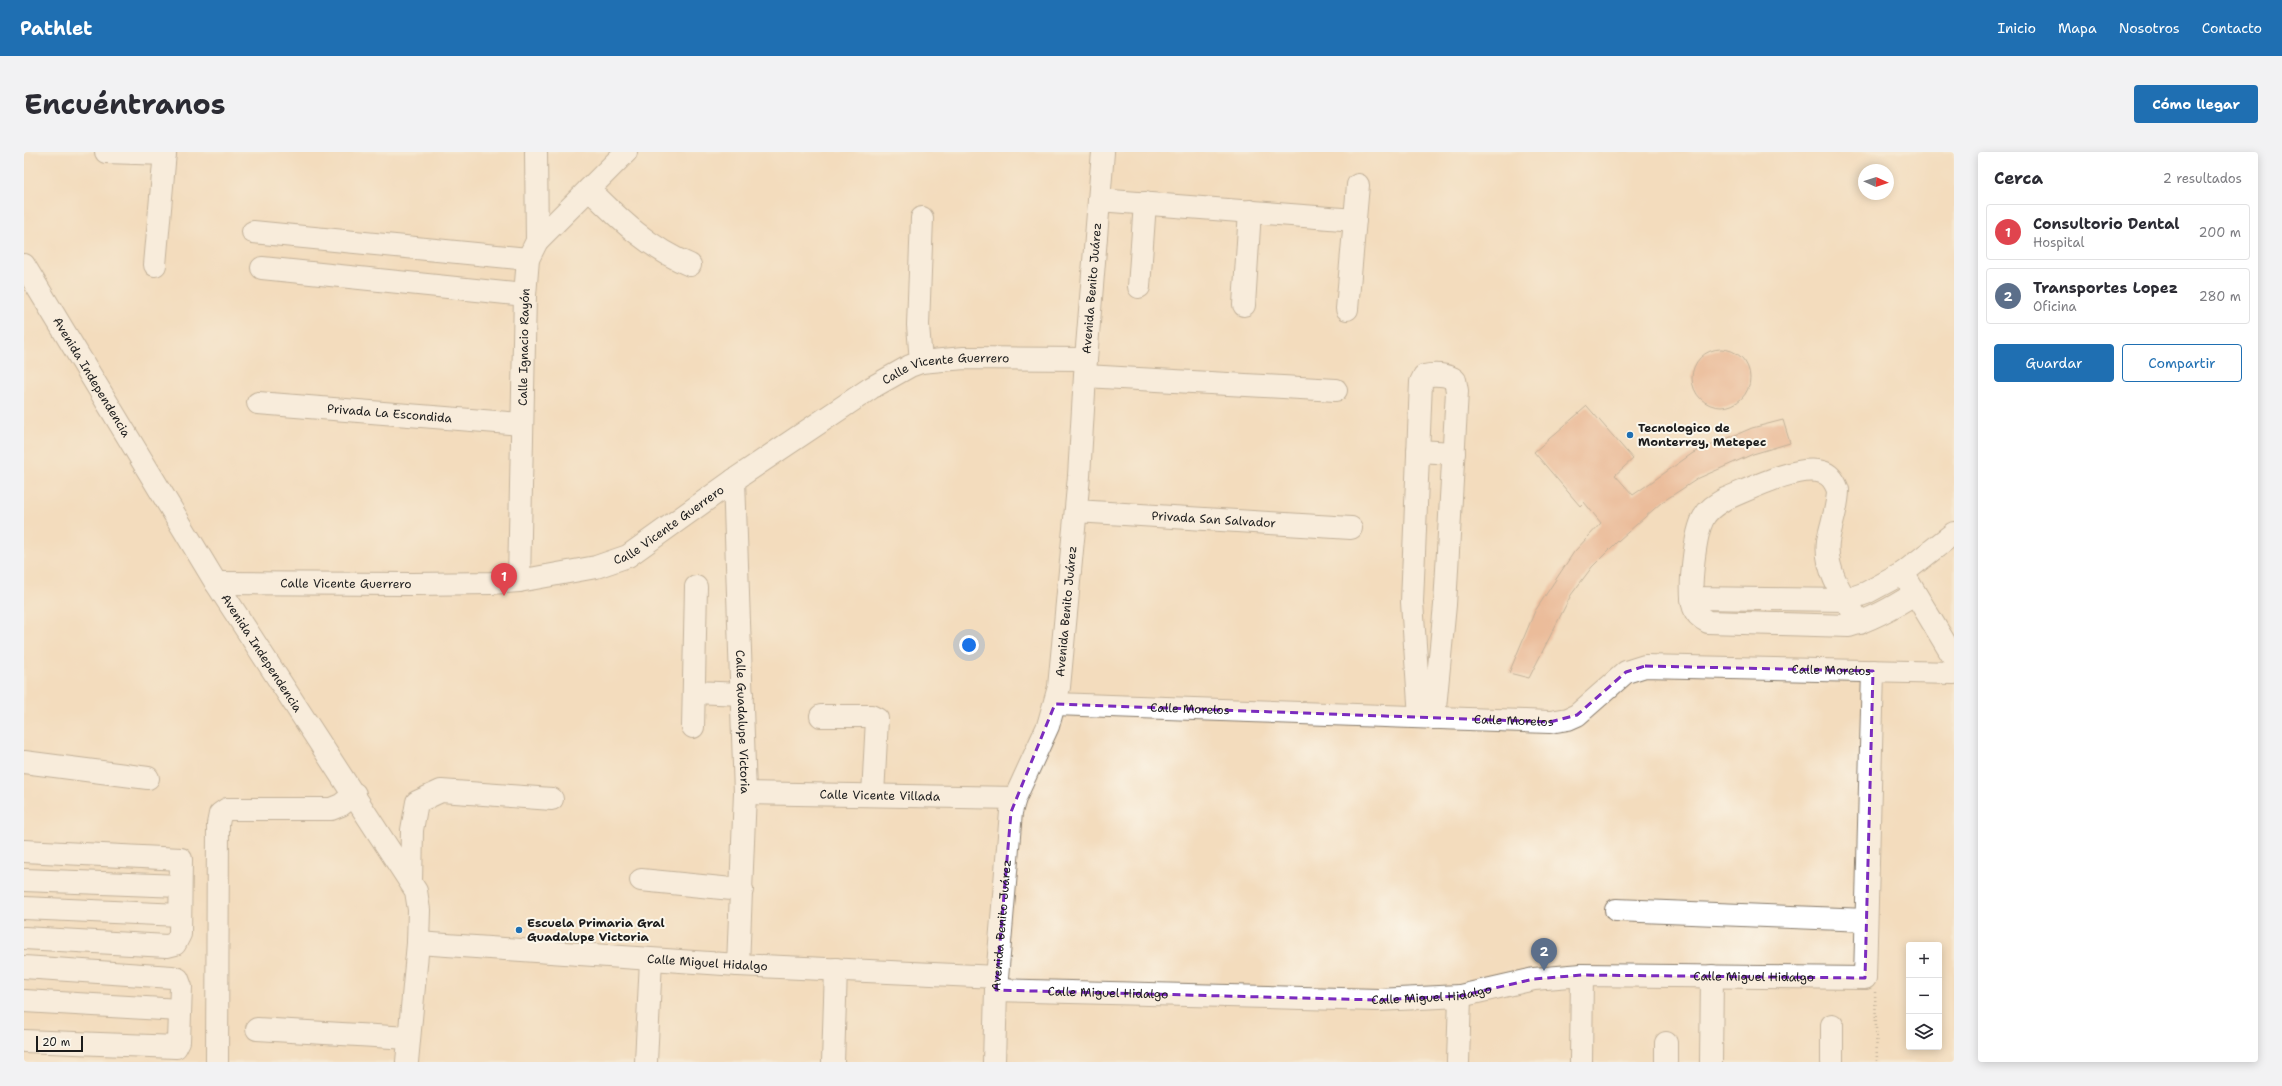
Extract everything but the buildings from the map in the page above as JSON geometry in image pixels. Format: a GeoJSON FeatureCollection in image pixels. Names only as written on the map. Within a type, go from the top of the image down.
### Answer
{"type":"FeatureCollection","features":[{"type":"Feature","properties":{"kind":"street"},"geometry":{"type":"LineString","coordinates":[[106,152],[165,153],[155,265]]}},
{"type":"Feature","properties":{"kind":"street","name":"Calle Ignacio Rayón"},"geometry":{"type":"LineString","coordinates":[[519,581],[521,424],[525,295],[533,250],[536,152]]}},
{"type":"Feature","properties":{"kind":"street"},"geometry":{"type":"LineString","coordinates":[[253,232],[533,250],[589,189],[626,152]]}},
{"type":"Feature","properties":{"kind":"street","name":"Avenida Benito Juárez"},"geometry":{"type":"LineString","coordinates":[[994,1062],[997,983],[1010,821],[1015,798],[1048,726],[1055,704],[1061,668],[1076,511],[1085,367],[1103,152]]}},
{"type":"Feature","properties":{"kind":"street"},"geometry":{"type":"LineString","coordinates":[[1347,309],[1358,185]]}},
{"type":"Feature","properties":{"kind":"street"},"geometry":{"type":"LineString","coordinates":[[589,189],[646,242],[666,254],[690,265]]}},
{"type":"Feature","properties":{"kind":"street"},"geometry":{"type":"LineString","coordinates":[[1099,200],[1355,220]]}},
{"type":"Feature","properties":{"kind":"street"},"geometry":{"type":"LineString","coordinates":[[1139,287],[1145,203]]}},
{"type":"Feature","properties":{"kind":"street"},"geometry":{"type":"LineString","coordinates":[[1244,305],[1250,211]]}},
{"type":"Feature","properties":{"kind":"street"},"geometry":{"type":"LineString","coordinates":[[921,362],[918,325],[922,218]]}},
{"type":"Feature","properties":{"kind":"street","name":"Avenida Independencia"},"geometry":{"type":"LineString","coordinates":[[24,265],[216,583],[411,882],[419,900],[418,943],[408,1062]]}},
{"type":"Feature","properties":{"kind":"street"},"geometry":{"type":"LineString","coordinates":[[262,268],[525,295]]}},
{"type":"Feature","properties":{"kind":"street","name":"Calle Vicente Guerrero"},"geometry":{"type":"LineString","coordinates":[[216,583],[420,584],[519,581],[616,562],[647,544],[734,480],[871,388],[921,362],[964,358],[1085,367],[1336,390]]}},
{"type":"Feature","properties":{"kind":"street"},"geometry":{"type":"LineString","coordinates":[[1432,375],[1452,378],[1457,385],[1445,605],[1427,717],[1412,602],[1420,382],[1424,376],[1432,375]]}},
{"type":"Feature","properties":{"kind":"street","name":"Privada La Escondida"},"geometry":{"type":"LineString","coordinates":[[258,404],[521,424]]}},
{"type":"Feature","properties":{"kind":"street"},"geometry":{"type":"LineString","coordinates":[[1418,451],[1454,453]]}},
{"type":"Feature","properties":{"kind":"street"},"geometry":{"type":"LineString","coordinates":[[1860,623],[1846,600],[1832,572],[1828,552],[1838,490],[1827,474],[1815,471],[1790,474],[1725,499],[1709,510],[1701,522],[1696,536],[1692,598],[1694,608],[1702,620],[1719,624],[1841,627],[1860,623],[1914,594]]}},
{"type":"Feature","properties":{"kind":"street","name":"Calle Guadalupe Victoria"},"geometry":{"type":"LineString","coordinates":[[734,480],[745,793],[738,965]]}},
{"type":"Feature","properties":{"kind":"street","name":"Privada San Salvador"},"geometry":{"type":"LineString","coordinates":[[1076,511],[1351,528]]}},
{"type":"Feature","properties":{"kind":"street"},"geometry":{"type":"LineString","coordinates":[[1692,598],[1846,600],[1866,593],[1903,574],[1954,533]]}},
{"type":"Feature","properties":{"kind":"street"},"geometry":{"type":"LineString","coordinates":[[1903,574],[1954,658]]}},
{"type":"Feature","properties":{"kind":"street"},"geometry":{"type":"LineString","coordinates":[[693,727],[696,587]]}},
{"type":"Feature","properties":{"kind":"street"},"geometry":{"type":"LineString","coordinates":[[1741,599],[1741,624]]}},
{"type":"Feature","properties":{"kind":"street"},"geometry":{"type":"LineString","coordinates":[[1784,626],[1785,600]]}},
{"type":"Feature","properties":{"kind":"street","name":"Calle Morelos"},"geometry":{"type":"LineString","coordinates":[[1055,704],[1559,722],[1576,715],[1626,672],[1645,666],[1954,673]]}},
{"type":"Feature","properties":{"kind":"street"},"geometry":{"type":"LineString","coordinates":[[1865,978],[1874,671]]}},
{"type":"Feature","properties":{"kind":"street"},"geometry":{"type":"LineString","coordinates":[[694,692],[742,694]]}},
{"type":"Feature","properties":{"kind":"street"},"geometry":{"type":"LineString","coordinates":[[821,716],[871,716],[877,719],[873,795]]}},
{"type":"Feature","properties":{"kind":"street"},"geometry":{"type":"LineString","coordinates":[[24,762],[148,778]]}},
{"type":"Feature","properties":{"kind":"street"},"geometry":{"type":"LineString","coordinates":[[411,882],[412,830],[417,802],[441,791],[552,799]]}},
{"type":"Feature","properties":{"kind":"street","name":"Calle Vicente Villada"},"geometry":{"type":"LineString","coordinates":[[745,793],[1015,798]]}},
{"type":"Feature","properties":{"kind":"street"},"geometry":{"type":"LineString","coordinates":[[218,1062],[218,824],[220,814],[227,809],[331,809],[341,805],[355,794]]}},
{"type":"Feature","properties":{"kind":"street"},"geometry":{"type":"LineString","coordinates":[[24,851],[181,859],[179,939],[171,946],[24,938]]}},
{"type":"Feature","properties":{"kind":"street"},"geometry":{"type":"LineString","coordinates":[[24,880],[180,886]]}},
{"type":"Feature","properties":{"kind":"street"},"geometry":{"type":"LineString","coordinates":[[641,880],[742,890]]}},
{"type":"Feature","properties":{"kind":"street"},"geometry":{"type":"LineString","coordinates":[[24,908],[180,915]]}},
{"type":"Feature","properties":{"kind":"street"},"geometry":{"type":"LineString","coordinates":[[1616,910],[1866,920]]}},
{"type":"Feature","properties":{"kind":"street","name":"Calle Miguel Hidalgo"},"geometry":{"type":"LineString","coordinates":[[418,943],[651,960],[836,969],[997,983],[1378,1000],[1460,996],[1534,979],[1582,975],[1865,978]]}},
{"type":"Feature","properties":{"kind":"street"},"geometry":{"type":"LineString","coordinates":[[646,1062],[651,960]]}},
{"type":"Feature","properties":{"kind":"street"},"geometry":{"type":"LineString","coordinates":[[24,967],[176,978],[180,982],[179,1042],[176,1047],[24,1041]]}},
{"type":"Feature","properties":{"kind":"street"},"geometry":{"type":"LineString","coordinates":[[833,1062],[836,969]]}},
{"type":"Feature","properties":{"kind":"street"},"geometry":{"type":"LineString","coordinates":[[1581,1062],[1582,975]]}},
{"type":"Feature","properties":{"kind":"street"},"geometry":{"type":"LineString","coordinates":[[1711,1062],[1712,976]]}},
{"type":"Feature","properties":{"kind":"street"},"geometry":{"type":"LineString","coordinates":[[1458,1062],[1460,996]]}},
{"type":"Feature","properties":{"kind":"street"},"geometry":{"type":"LineString","coordinates":[[24,1001],[180,1010]]}},
{"type":"Feature","properties":{"kind":"street"},"geometry":{"type":"LineString","coordinates":[[1832,1025],[1832,1062]]}},
{"type":"Feature","properties":{"kind":"street"},"geometry":{"type":"LineString","coordinates":[[257,1029],[409,1038]]}},
{"type":"Feature","properties":{"kind":"path"},"geometry":{"type":"LineString","coordinates":[[1865,978],[1873,978],[1875,982],[1877,1062]]}},
{"type":"Feature","properties":{"kind":"highlighted area"},"geometry":{"type":"Polygon","coordinates":[[[1645,666],[1873,671],[1865,978],[1582,975],[1534,979],[1460,996],[1378,1000],[996,990],[1011,812],[1055,704],[1550,722],[1577,715],[1626,672],[1645,666]]]}},
{"type":"Feature","properties":{"kind":"place","name":"Tecnologico de Monterrey, Metepec"},"geometry":{"type":"Point","coordinates":[1630,435]}},
{"type":"Feature","properties":{"kind":"place","name":"Consultorio Dental"},"geometry":{"type":"Point","coordinates":[504,596]}},
{"type":"Feature","properties":{"kind":"place","name":"Escuela Primaria Gral Guadalupe Victoria"},"geometry":{"type":"Point","coordinates":[519,930]}},
{"type":"Feature","properties":{"kind":"place","name":"Transportes Lopez"},"geometry":{"type":"Point","coordinates":[1544,971]}}]}
